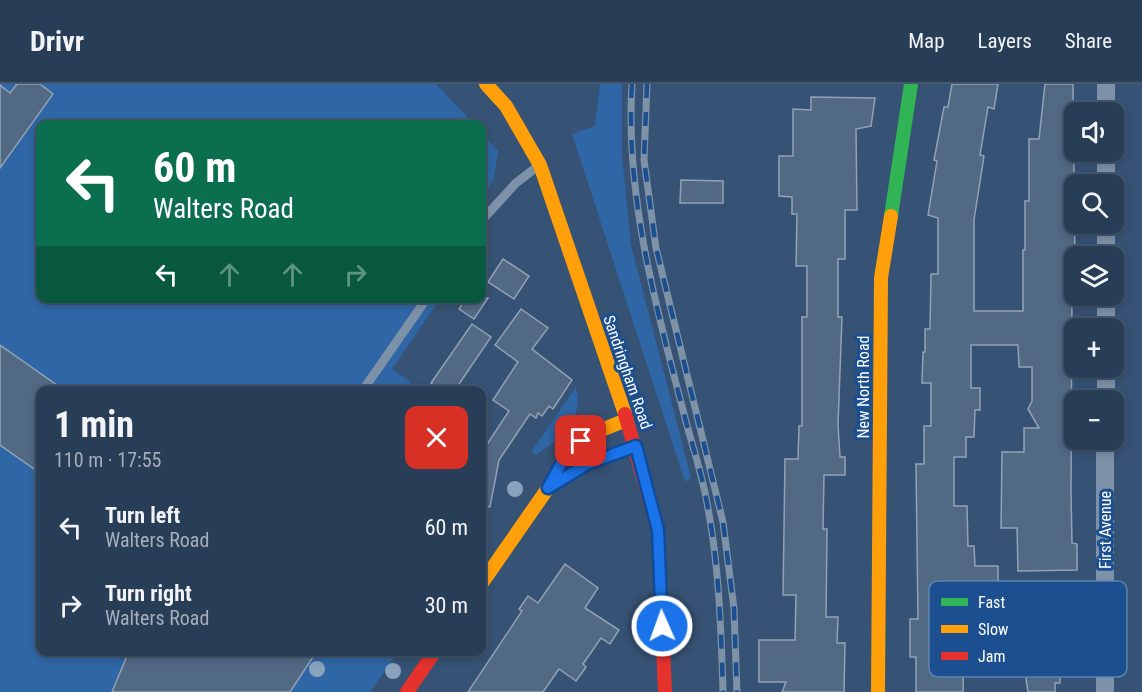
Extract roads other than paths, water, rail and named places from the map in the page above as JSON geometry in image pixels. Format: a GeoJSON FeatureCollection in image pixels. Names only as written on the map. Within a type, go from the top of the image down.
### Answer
{"type":"FeatureCollection","features":[{"type":"Feature","properties":{"kind":"main road","name":"Sandringham Road"},"geometry":{"type":"LineString","coordinates":[[486,84],[506,106],[540,165],[636,446],[658,530],[665,692]]}},
{"type":"Feature","properties":{"kind":"main road","name":"New North Road"},"geometry":{"type":"LineString","coordinates":[[878,692],[881,278],[911,84]]}},
{"type":"Feature","properties":{"kind":"main road"},"geometry":{"type":"LineString","coordinates":[[486,577],[548,488],[561,464],[581,441],[597,430],[626,420]]}},
{"type":"Feature","properties":{"kind":"main road"},"geometry":{"type":"LineString","coordinates":[[548,488],[587,464],[636,446]]}},
{"type":"Feature","properties":{"kind":"main road"},"geometry":{"type":"LineString","coordinates":[[407,692],[432,656]]}},
{"type":"Feature","properties":{"kind":"street"},"geometry":{"type":"LineString","coordinates":[[1106,84],[1106,102]]}},
{"type":"Feature","properties":{"kind":"street","name":"First Avenue"},"geometry":{"type":"LineString","coordinates":[[1105,581],[1106,450]]}},
{"type":"Feature","properties":{"kind":"lane"},"geometry":{"type":"LineString","coordinates":[[486,216],[516,183],[540,165]]}},
{"type":"Feature","properties":{"kind":"lane"},"geometry":{"type":"LineString","coordinates":[[366,386],[424,303]]}},
{"type":"Feature","properties":{"kind":"railway"},"geometry":{"type":"LineString","coordinates":[[632,84],[633,168],[645,251],[663,333],[701,477],[714,546],[719,594],[723,692]]}},
{"type":"Feature","properties":{"kind":"railway"},"geometry":{"type":"LineString","coordinates":[[647,84],[644,160],[656,248],[723,522],[734,609],[737,692]]}}]}
